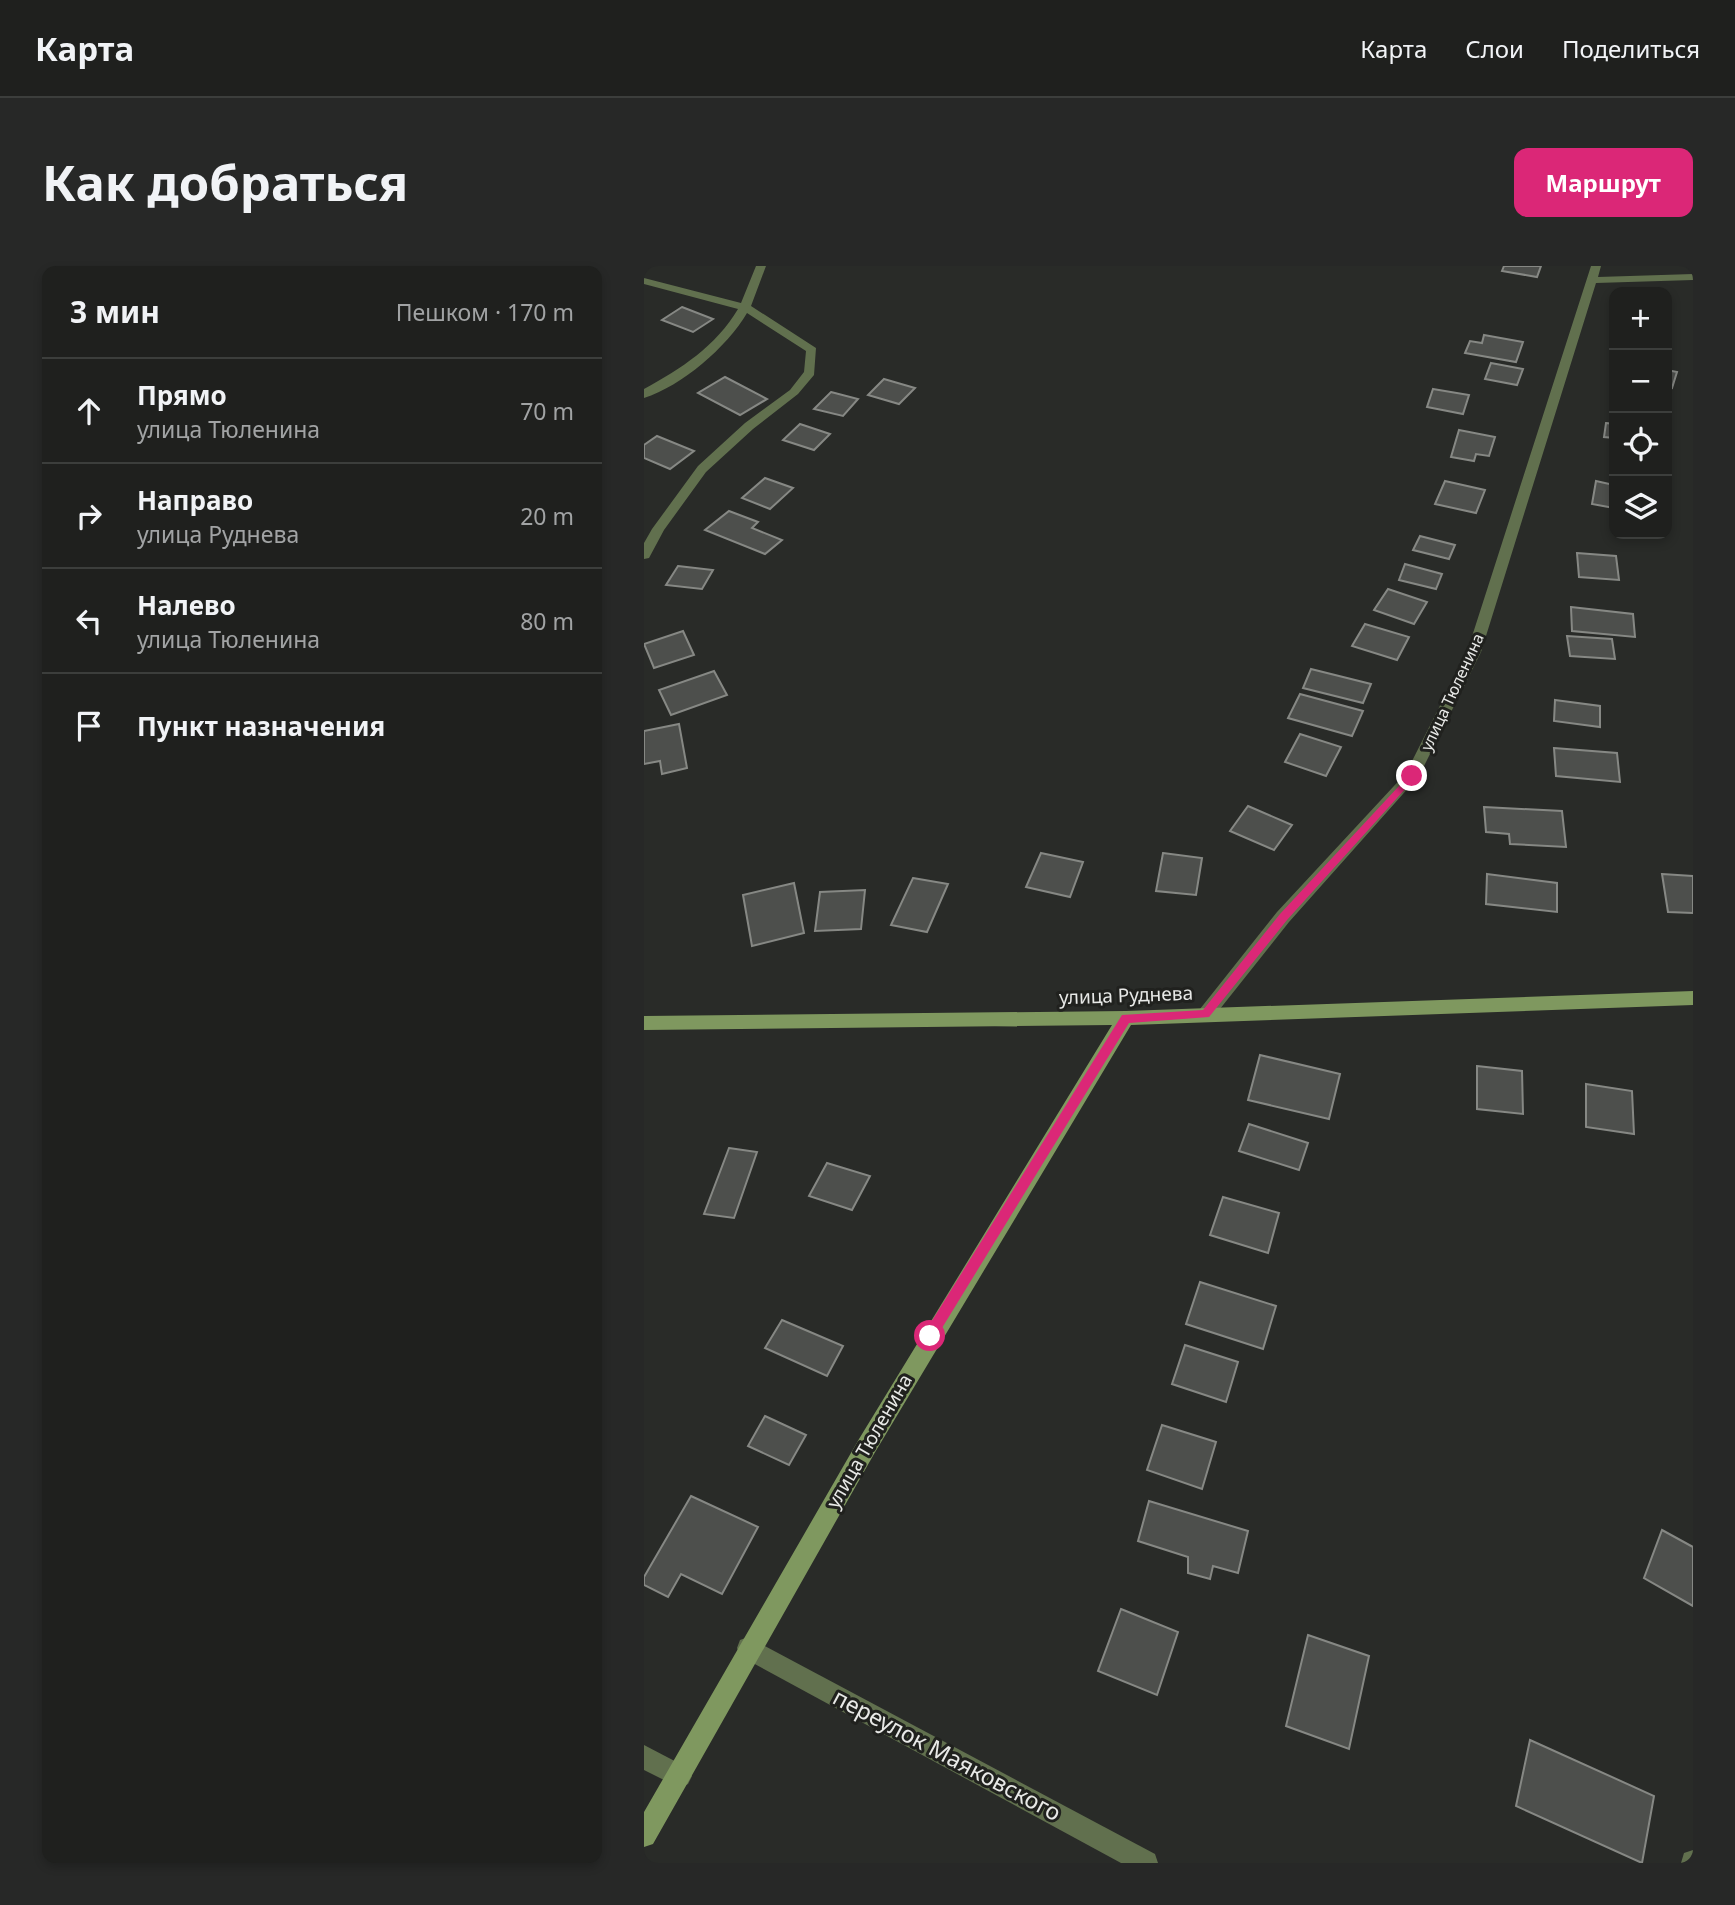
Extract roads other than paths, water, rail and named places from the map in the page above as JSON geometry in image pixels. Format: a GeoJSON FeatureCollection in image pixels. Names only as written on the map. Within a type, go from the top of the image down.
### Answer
{"type":"FeatureCollection","features":[{"type":"Feature","properties":{"kind":"street"},"geometry":{"type":"LineString","coordinates":[[644,394],[678,376],[718,344],[745,307],[761,266]]}},
{"type":"Feature","properties":{"kind":"street"},"geometry":{"type":"LineString","coordinates":[[1594,273],[1693,278]]}},
{"type":"Feature","properties":{"kind":"street","name":"улица Тюленина"},"geometry":{"type":"LineString","coordinates":[[1206,1014],[1283,917],[1412,776],[1474,652],[1594,273]]}},
{"type":"Feature","properties":{"kind":"street"},"geometry":{"type":"LineString","coordinates":[[644,281],[745,307],[812,350],[810,373],[794,392],[749,426],[702,468],[658,529],[644,555]]}},
{"type":"Feature","properties":{"kind":"street","name":"улица Руднева"},"geometry":{"type":"LineString","coordinates":[[644,1023],[1126,1018],[1693,998]]}},
{"type":"Feature","properties":{"kind":"street","name":"улица Тюленина"},"geometry":{"type":"LineString","coordinates":[[644,1835],[680,1776],[748,1648],[930,1336],[1126,1018]]}},
{"type":"Feature","properties":{"kind":"street","name":"переулок Маяковского"},"geometry":{"type":"LineString","coordinates":[[748,1648],[1146,1863]]}},
{"type":"Feature","properties":{"kind":"street"},"geometry":{"type":"LineString","coordinates":[[644,1757],[680,1776]]}}]}
